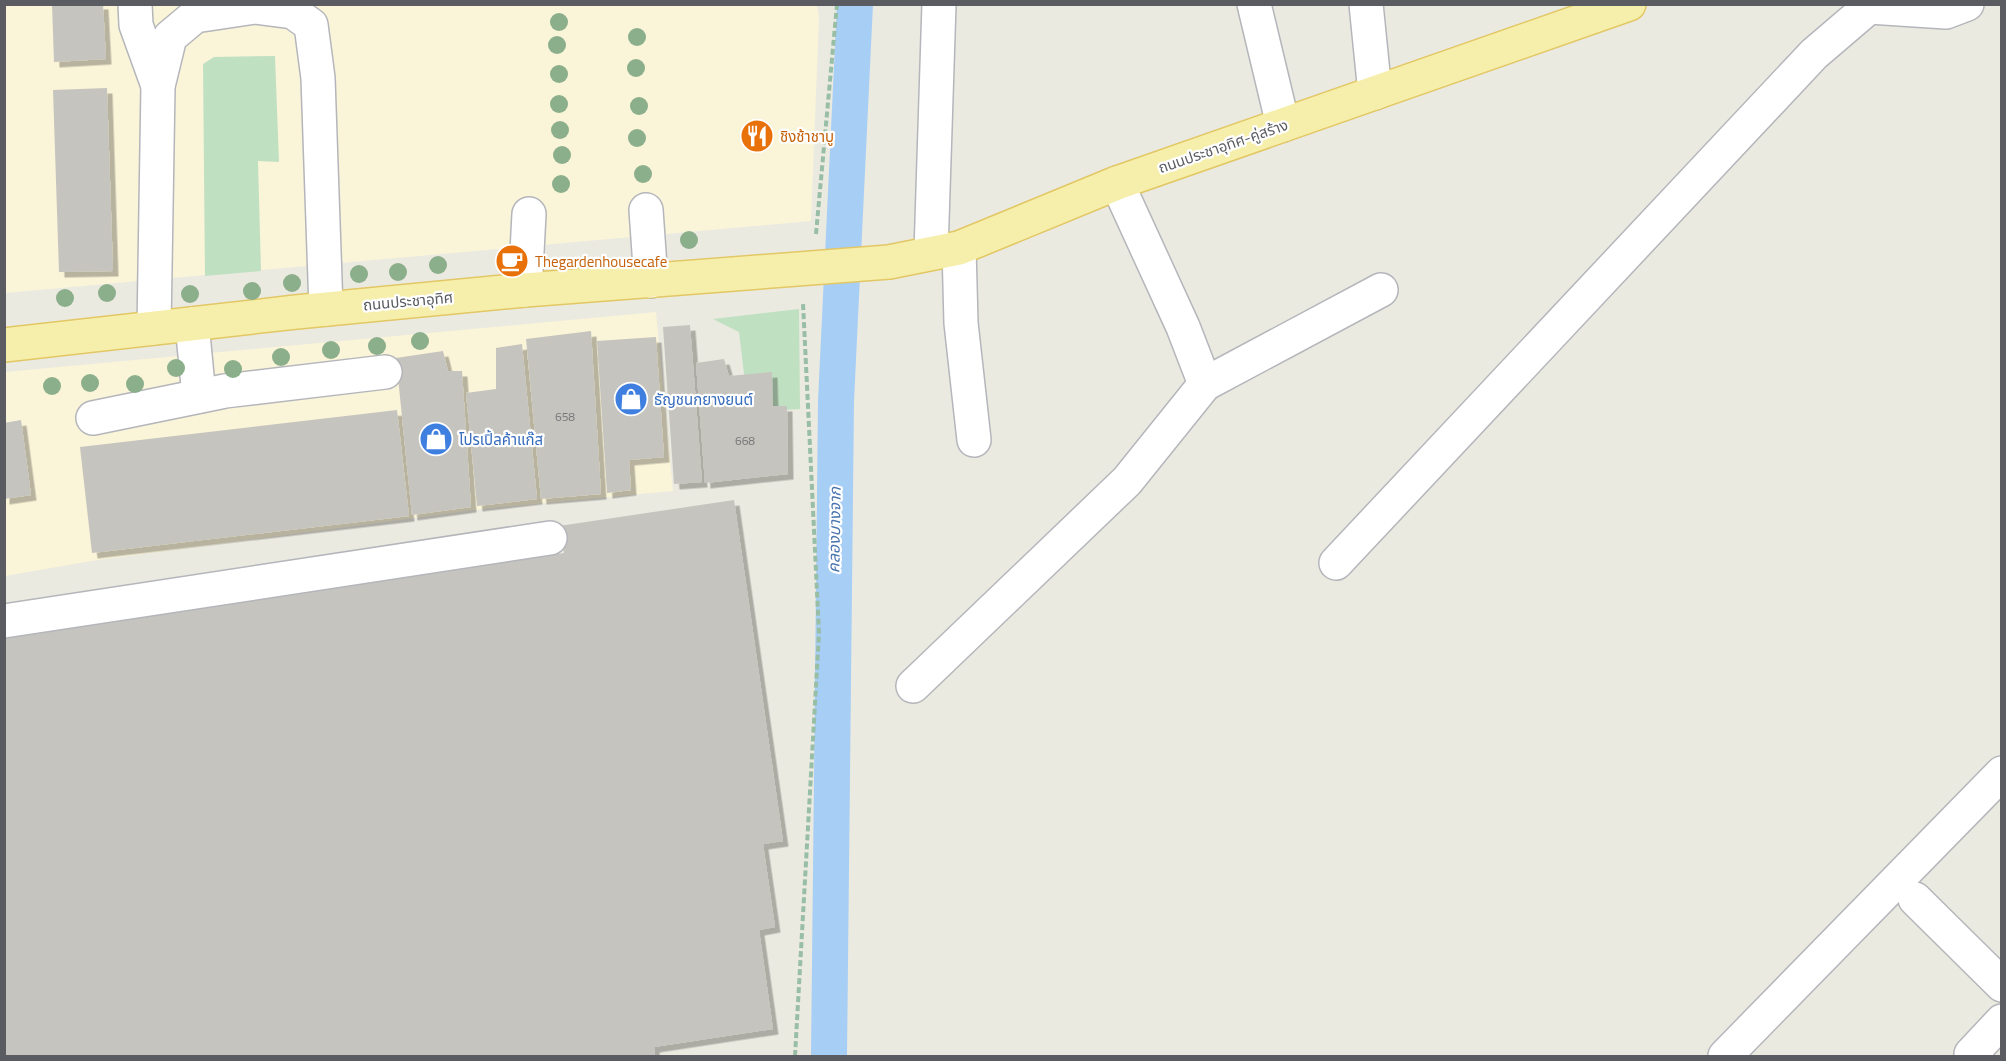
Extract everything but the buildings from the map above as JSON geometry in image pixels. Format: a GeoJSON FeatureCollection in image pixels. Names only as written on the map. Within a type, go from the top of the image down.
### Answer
{"type":"FeatureCollection","features":[{"type":"Feature","properties":{"kind":"main road","name":"ถนนประชาอุทิศ-คู่สร้าง"},"geometry":{"type":"LineString","coordinates":[[811,268],[889,262],[945,250],[1117,183],[1629,4]]}},
{"type":"Feature","properties":{"kind":"main road","name":"ถนนประชาอุทิศ"},"geometry":{"type":"LineString","coordinates":[[4,345],[326,309],[525,290],[811,268]]}},
{"type":"Feature","properties":{"kind":"street"},"geometry":{"type":"LineString","coordinates":[[135,4],[136,26],[158,86]]}},
{"type":"Feature","properties":{"kind":"street"},"geometry":{"type":"LineString","coordinates":[[939,4],[945,250],[962,323],[974,440]]}},
{"type":"Feature","properties":{"kind":"street"},"geometry":{"type":"LineString","coordinates":[[1254,4],[1283,125]]}},
{"type":"Feature","properties":{"kind":"street"},"geometry":{"type":"LineString","coordinates":[[1366,4],[1375,93]]}},
{"type":"Feature","properties":{"kind":"street"},"geometry":{"type":"LineString","coordinates":[[1336,563],[1814,54],[1869,7],[1946,12],[1967,4]]}},
{"type":"Feature","properties":{"kind":"street"},"geometry":{"type":"LineString","coordinates":[[154,328],[158,86],[170,37],[195,16],[255,7],[311,15],[318,78],[326,309]]}},
{"type":"Feature","properties":{"kind":"street"},"geometry":{"type":"LineString","coordinates":[[1117,183],[1183,327],[1205,384]]}},
{"type":"Feature","properties":{"kind":"street"},"geometry":{"type":"LineString","coordinates":[[646,210],[651,281]]}},
{"type":"Feature","properties":{"kind":"street"},"geometry":{"type":"LineString","coordinates":[[525,290],[528,214]]}},
{"type":"Feature","properties":{"kind":"street"},"geometry":{"type":"LineString","coordinates":[[913,686],[1127,481],[1205,384],[1381,290]]}},
{"type":"Feature","properties":{"kind":"street"},"geometry":{"type":"LineString","coordinates":[[192,324],[199,396]]}},
{"type":"Feature","properties":{"kind":"street"},"geometry":{"type":"LineString","coordinates":[[93,418],[199,396],[385,372]]}},
{"type":"Feature","properties":{"kind":"street"},"geometry":{"type":"LineString","coordinates":[[4,621],[550,538]]}},
{"type":"Feature","properties":{"kind":"street"},"geometry":{"type":"LineString","coordinates":[[1725,1056],[2001,773]]}},
{"type":"Feature","properties":{"kind":"street"},"geometry":{"type":"LineString","coordinates":[[1915,899],[2001,985]]}},
{"type":"Feature","properties":{"kind":"street"},"geometry":{"type":"LineString","coordinates":[[1971,1054],[2001,1021]]}},
{"type":"Feature","properties":{"kind":"path"},"geometry":{"type":"LineString","coordinates":[[795,1056],[819,633],[803,302],[818,229],[837,4]]}},
{"type":"Feature","properties":{"kind":"shaded area"},"geometry":{"type":"Polygon","coordinates":[[[4,5],[817,5],[819,17],[811,221],[5,293],[4,5]]]}},
{"type":"Feature","properties":{"kind":"shaded area"},"geometry":{"type":"Polygon","coordinates":[[[656,312],[673,491],[482,509],[97,560],[5,576],[5,372],[656,312]]]}},
{"type":"Feature","properties":{"kind":"green space"},"geometry":{"type":"Polygon","coordinates":[[[275,56],[279,162],[258,161],[261,271],[205,276],[203,64],[214,57],[275,56]]]}},
{"type":"Feature","properties":{"kind":"green space"},"geometry":{"type":"Polygon","coordinates":[[[799,309],[800,409],[769,411],[744,374],[739,332],[713,319],[799,309]]]}},
{"type":"Feature","properties":{"kind":"waterway","name":"คลองบางจาก"},"geometry":{"type":"LineString","coordinates":[[829,1056],[836,401],[855,4]]}},
{"type":"Feature","properties":{"kind":"place","name":"ชิงช้าชาบู"},"geometry":{"type":"Point","coordinates":[757,136]}},
{"type":"Feature","properties":{"kind":"place","name":"Thegardenhousecafe"},"geometry":{"type":"Point","coordinates":[512,261]}},
{"type":"Feature","properties":{"kind":"place","name":"ธัญชนกยางยนต์"},"geometry":{"type":"Point","coordinates":[631,399]}},
{"type":"Feature","properties":{"kind":"place","name":"โปรเปิ้ลค้าแก๊ส"},"geometry":{"type":"Point","coordinates":[436,439]}}]}
